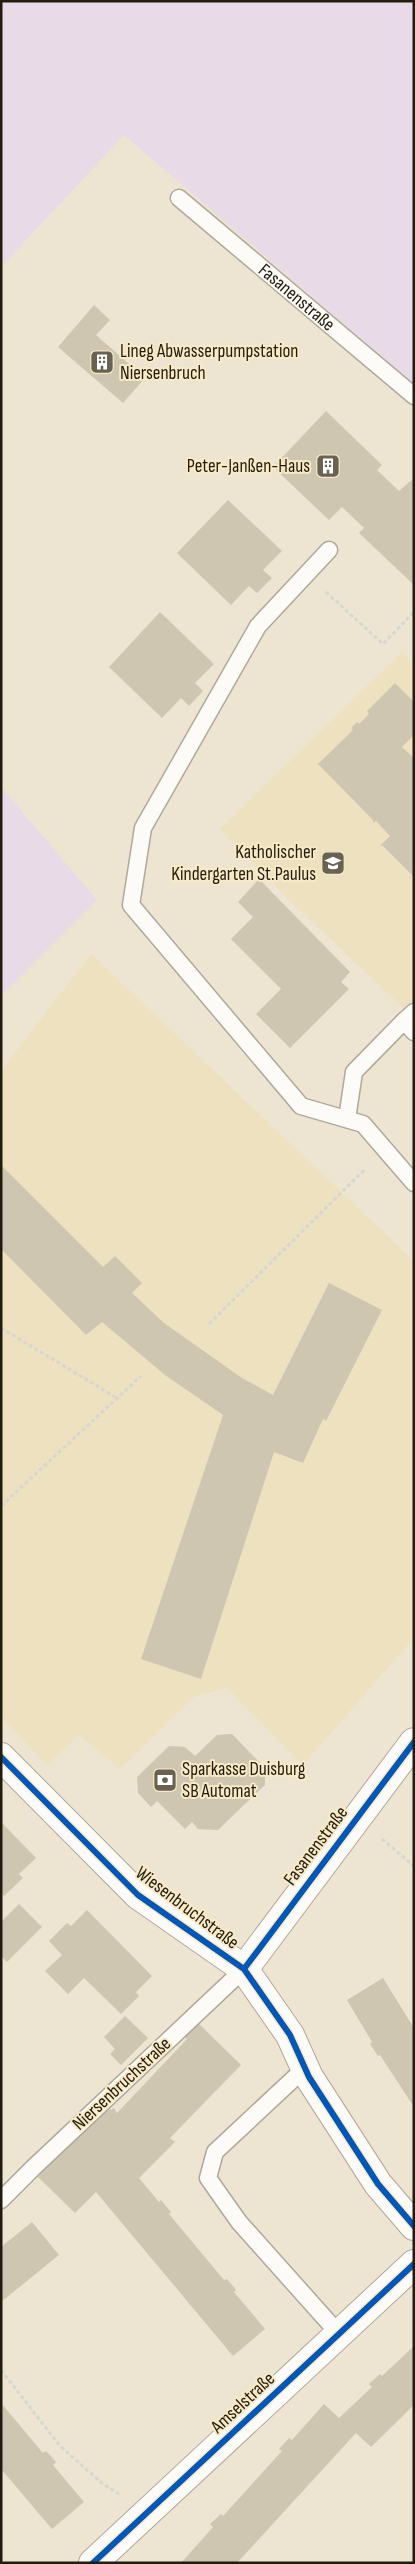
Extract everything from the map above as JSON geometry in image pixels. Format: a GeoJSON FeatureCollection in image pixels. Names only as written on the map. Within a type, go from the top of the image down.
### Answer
{"type":"FeatureCollection","features":[{"type":"Feature","properties":{"kind":"street","name":"Fasanenstraße"},"geometry":{"type":"LineString","coordinates":[[244,1969],[414,1742]]}},
{"type":"Feature","properties":{"kind":"street","name":"Wiesenbruchstraße"},"geometry":{"type":"LineString","coordinates":[[1,1757],[138,1895],[244,1969],[290,2035],[305,2068],[378,2184],[414,2226]]}},
{"type":"Feature","properties":{"kind":"street","name":"Amselstraße"},"geometry":{"type":"LineString","coordinates":[[103,2559],[148,2512],[414,2264]]}},
{"type":"Feature","properties":{"kind":"lane","name":"Fasanenstraße"},"geometry":{"type":"LineString","coordinates":[[179,198],[414,396]]}},
{"type":"Feature","properties":{"kind":"lane"},"geometry":{"type":"LineString","coordinates":[[329,550],[258,626],[143,828],[131,905],[301,1106],[363,1124],[414,1183]]}},
{"type":"Feature","properties":{"kind":"lane"},"geometry":{"type":"LineString","coordinates":[[347,1119],[354,1072],[411,1022]]}},
{"type":"Feature","properties":{"kind":"lane","name":"Niersenbruchstraße"},"geometry":{"type":"LineString","coordinates":[[1,2200],[244,1969]]}},
{"type":"Feature","properties":{"kind":"lane"},"geometry":{"type":"LineString","coordinates":[[305,2068],[215,2152],[208,2178],[238,2222],[339,2334]]}},
{"type":"Feature","properties":{"kind":"path"},"geometry":{"type":"LineString","coordinates":[[307,574],[383,644],[414,612]]}},
{"type":"Feature","properties":{"kind":"path"},"geometry":{"type":"LineString","coordinates":[[209,1324],[385,1149]]}},
{"type":"Feature","properties":{"kind":"path"},"geometry":{"type":"LineString","coordinates":[[1,1328],[117,1398]]}},
{"type":"Feature","properties":{"kind":"path"},"geometry":{"type":"LineString","coordinates":[[1,1506],[141,1376]]}},
{"type":"Feature","properties":{"kind":"path"},"geometry":{"type":"LineString","coordinates":[[357,1817],[414,1866]]}},
{"type":"Feature","properties":{"kind":"path"},"geometry":{"type":"LineString","coordinates":[[1,2370],[60,2446],[103,2484],[148,2512]]}},
{"type":"Feature","properties":{"kind":"shaded area"},"geometry":{"type":"Polygon","coordinates":[[[1,1],[414,1],[414,384],[124,135],[1,267],[1,1]]]}},
{"type":"Feature","properties":{"kind":"shaded area","name":"Katholischer Kindergarten St.Paulus"},"geometry":{"type":"Polygon","coordinates":[[[402,652],[414,665],[414,1018],[286,897],[220,829],[402,652]]]}},
{"type":"Feature","properties":{"kind":"shaded area"},"geometry":{"type":"Polygon","coordinates":[[[1,787],[97,900],[1,996],[1,787]]]}},
{"type":"Feature","properties":{"kind":"shaded area"},"geometry":{"type":"Polygon","coordinates":[[[91,954],[414,1261],[414,1638],[303,1765],[227,1688],[195,1696],[120,1769],[79,1735],[47,1765],[1,1717],[1,1071],[91,954]]]}},
{"type":"Feature","properties":{"kind":"building","name":"Lineg Abwasserpumpstation Niersenbruch"},"geometry":{"type":"Polygon","coordinates":[[[94,305],[110,320],[96,335],[145,378],[123,403],[58,347],[94,305]]]}},
{"type":"Feature","properties":{"kind":"building","name":"Peter-Janßen-Haus"},"geometry":{"type":"Polygon","coordinates":[[[326,411],[382,465],[377,470],[399,491],[414,478],[414,585],[359,533],[364,528],[342,507],[329,520],[273,467],[326,411]]]}},
{"type":"Feature","properties":{"kind":"building","name":"Peter-Janßen-Haus"},"geometry":{"type":"Polygon","coordinates":[[[228,500],[282,551],[263,570],[272,578],[257,593],[249,586],[231,605],[177,553],[228,500]]]}},
{"type":"Feature","properties":{"kind":"building"},"geometry":{"type":"Polygon","coordinates":[[[160,612],[214,664],[195,683],[203,691],[189,706],[181,698],[162,718],[109,667],[160,612]]]}},
{"type":"Feature","properties":{"kind":"building"},"geometry":{"type":"Polygon","coordinates":[[[395,683],[414,702],[414,735],[402,747],[414,758],[414,877],[383,846],[380,846],[390,836],[376,821],[373,823],[373,820],[317,765],[353,730],[351,728],[357,722],[359,724],[369,714],[367,711],[395,683]]]}},
{"type":"Feature","properties":{"kind":"building"},"geometry":{"type":"Polygon","coordinates":[[[259,879],[350,972],[341,982],[349,989],[290,1048],[256,1014],[281,989],[231,939],[253,917],[238,902],[259,879]]]}},
{"type":"Feature","properties":{"kind":"building"},"geometry":{"type":"Polygon","coordinates":[[[1,1165],[103,1267],[115,1256],[142,1283],[132,1293],[164,1323],[242,1378],[273,1395],[329,1283],[382,1310],[326,1421],[323,1419],[303,1463],[274,1452],[201,1679],[141,1659],[223,1415],[165,1375],[102,1322],[86,1335],[1,1249],[1,1165]]]}},
{"type":"Feature","properties":{"kind":"building"},"geometry":{"type":"Polygon","coordinates":[[[232,1734],[265,1768],[265,1785],[218,1830],[198,1829],[192,1822],[185,1829],[157,1801],[151,1807],[138,1793],[137,1777],[169,1746],[185,1747],[195,1756],[217,1735],[232,1734]]]}},
{"type":"Feature","properties":{"kind":"building"},"geometry":{"type":"Polygon","coordinates":[[[1,1822],[36,1858],[19,1874],[23,1878],[4,1896],[1,1893],[1,1822]]]}},
{"type":"Feature","properties":{"kind":"building"},"geometry":{"type":"Polygon","coordinates":[[[19,1904],[42,1927],[7,1962],[1,1956],[1,1922],[19,1904]]]}},
{"type":"Feature","properties":{"kind":"building"},"geometry":{"type":"Polygon","coordinates":[[[87,1910],[152,1976],[136,1992],[139,1996],[121,2014],[84,1978],[68,1994],[45,1971],[62,1955],[49,1941],[67,1923],[71,1926],[87,1910]]]}},
{"type":"Feature","properties":{"kind":"building"},"geometry":{"type":"Polygon","coordinates":[[[383,1978],[414,2028],[414,2107],[380,2055],[378,2056],[370,2044],[372,2042],[347,2000],[383,1978]]]}},
{"type":"Feature","properties":{"kind":"building"},"geometry":{"type":"Polygon","coordinates":[[[125,2016],[148,2038],[121,2065],[110,2054],[115,2049],[104,2037],[125,2016]]]}},
{"type":"Feature","properties":{"kind":"building"},"geometry":{"type":"Polygon","coordinates":[[[195,2020],[241,2065],[170,2138],[175,2142],[139,2178],[159,2202],[161,2200],[171,2212],[169,2214],[224,2280],[227,2279],[236,2290],[234,2292],[265,2329],[233,2356],[96,2192],[75,2213],[38,2177],[105,2106],[110,2110],[114,2108],[117,2113],[187,2039],[181,2034],[195,2020]]]}},
{"type":"Feature","properties":{"kind":"building"},"geometry":{"type":"Polygon","coordinates":[[[32,2222],[59,2255],[1,2302],[1,2247],[32,2222]]]}},
{"type":"Feature","properties":{"kind":"building"},"geometry":{"type":"Polygon","coordinates":[[[414,2346],[414,2405],[371,2447],[356,2433],[237,2563],[181,2563],[213,2527],[210,2524],[221,2514],[223,2516],[282,2451],[279,2449],[289,2438],[292,2440],[324,2404],[339,2418],[372,2387],[369,2384],[380,2374],[382,2376],[414,2346]]]}},
{"type":"Feature","properties":{"kind":"building"},"geometry":{"type":"Polygon","coordinates":[[[1,2403],[43,2453],[46,2451],[56,2462],[53,2465],[84,2502],[52,2529],[1,2469],[1,2403]]]}},
{"type":"Feature","properties":{"kind":"cycle path"},"geometry":{"type":"LineString","coordinates":[[244,1969],[414,1742]]}},
{"type":"Feature","properties":{"kind":"cycle path"},"geometry":{"type":"LineString","coordinates":[[1,1757],[138,1895],[244,1969],[290,2035],[309,2077],[378,2184],[414,2226]]}},
{"type":"Feature","properties":{"kind":"cycle path"},"geometry":{"type":"LineString","coordinates":[[93,2563],[414,2264]]}},
{"type":"Feature","properties":{"kind":"place","name":"Lineg Abwasserpumpstation Niersenbruch"},"geometry":{"type":"Point","coordinates":[102,362]}},
{"type":"Feature","properties":{"kind":"place","name":"Peter-Janßen-Haus"},"geometry":{"type":"Point","coordinates":[328,466]}},
{"type":"Feature","properties":{"kind":"place","name":"Katholischer Kindergarten St.Paulus"},"geometry":{"type":"Point","coordinates":[333,863]}},
{"type":"Feature","properties":{"kind":"place","name":"Sparkasse Duisburg SB Automat"},"geometry":{"type":"Point","coordinates":[165,1780]}}]}
